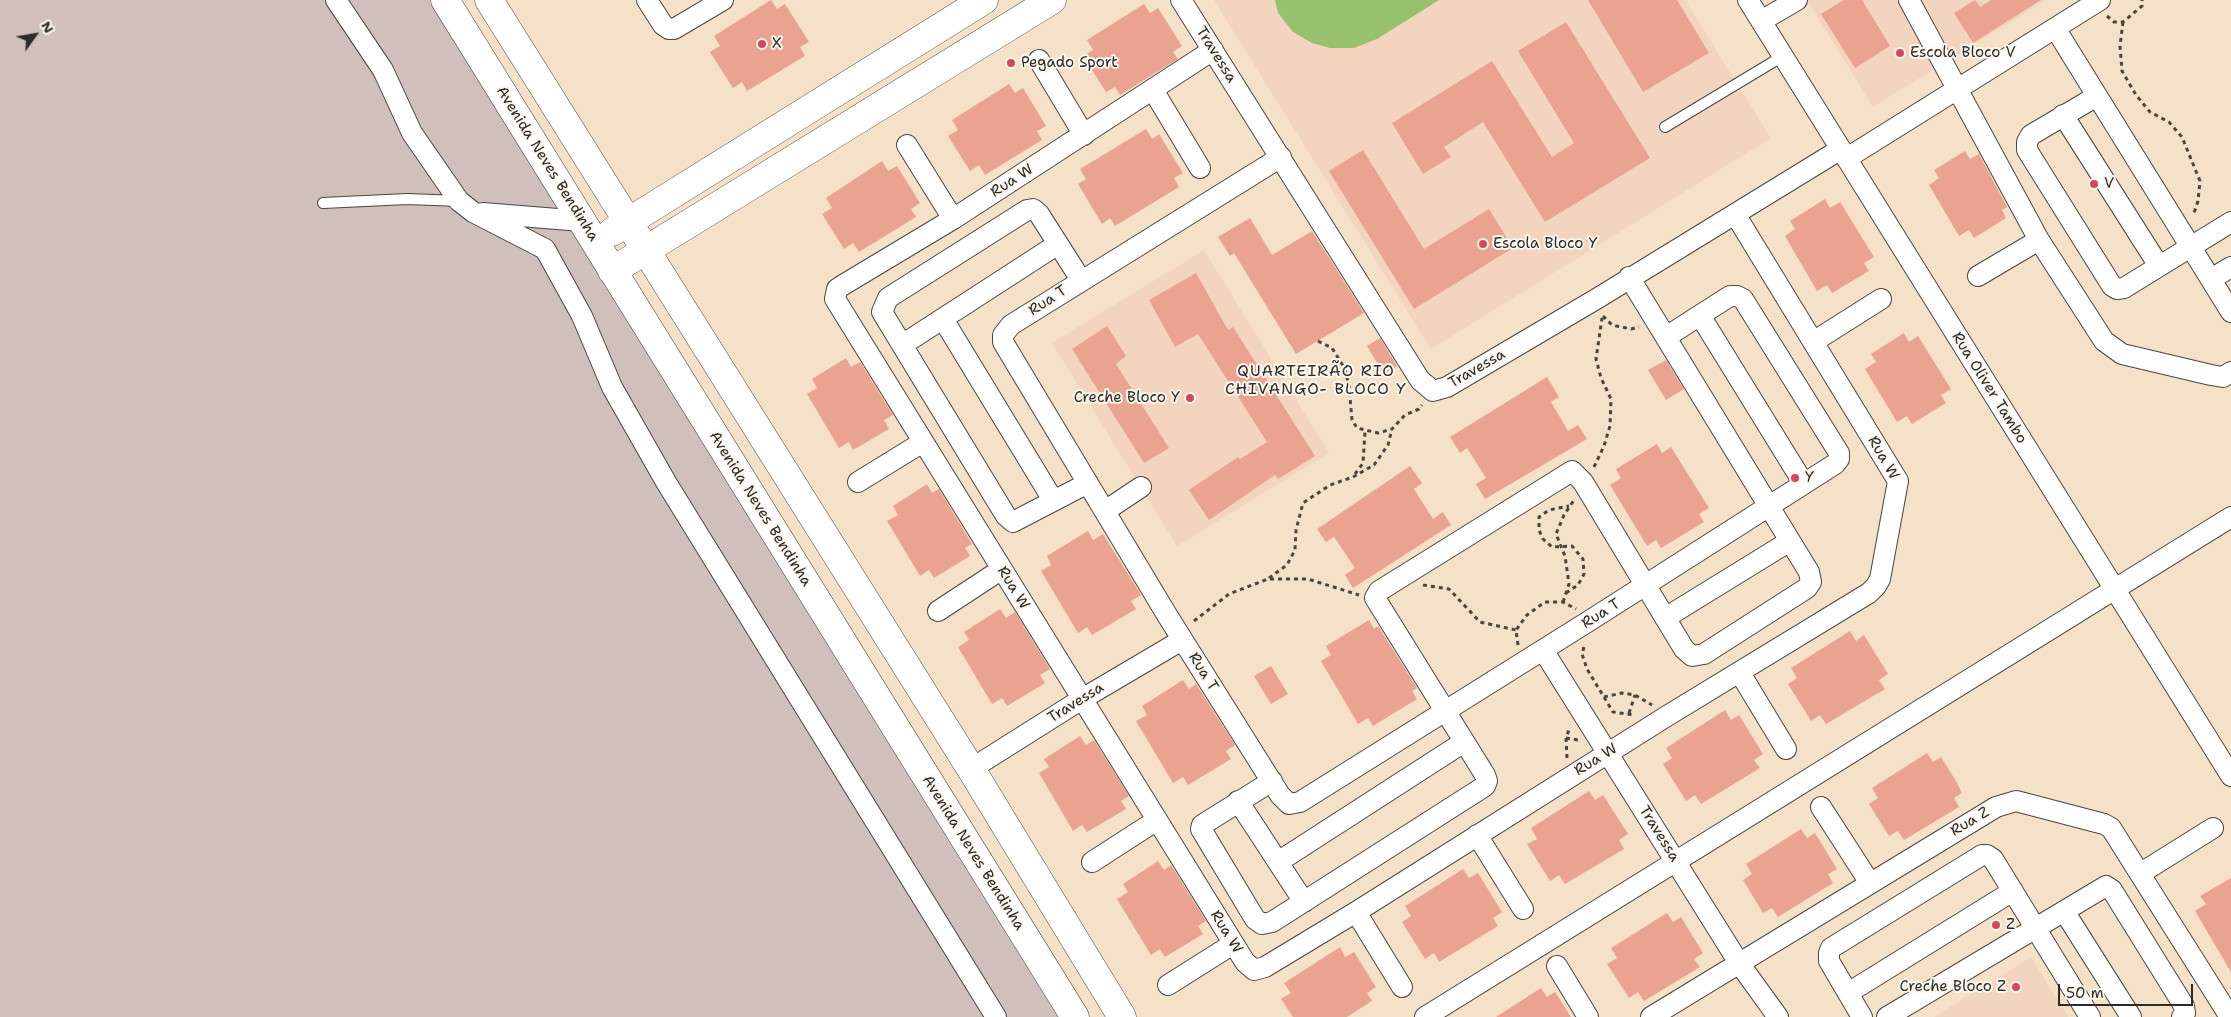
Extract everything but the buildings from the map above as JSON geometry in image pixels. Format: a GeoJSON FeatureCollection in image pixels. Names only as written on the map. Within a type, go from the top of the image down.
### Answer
{"type":"FeatureCollection","features":[{"type":"Feature","properties":{"kind":"street"},"geometry":{"type":"LineString","coordinates":[[336,0],[384,70],[412,133],[466,207],[545,248],[582,316],[612,387],[666,482],[996,1017]]}},
{"type":"Feature","properties":{"kind":"street","name":"Avenida Neves Bendinha"},"geometry":{"type":"LineString","coordinates":[[445,0],[563,190],[579,228],[612,271],[644,321],[1075,1017]]}},
{"type":"Feature","properties":{"kind":"street"},"geometry":{"type":"LineString","coordinates":[[489,0],[971,769],[1122,1017]]}},
{"type":"Feature","properties":{"kind":"street"},"geometry":{"type":"LineString","coordinates":[[647,0],[663,25],[669,29],[674,29],[723,0]]}},
{"type":"Feature","properties":{"kind":"street"},"geometry":{"type":"LineString","coordinates":[[466,207],[579,228],[628,222],[982,0]]}},
{"type":"Feature","properties":{"kind":"street"},"geometry":{"type":"LineString","coordinates":[[612,271],[1052,0]]}},
{"type":"Feature","properties":{"kind":"street","name":"Travessa"},"geometry":{"type":"LineString","coordinates":[[1181,0],[1420,380],[1433,391],[1447,387],[1735,214],[1957,90],[2097,2]]}},
{"type":"Feature","properties":{"kind":"street","name":"Rua Oliver Tambo"},"geometry":{"type":"LineString","coordinates":[[1748,0],[2231,776]]}},
{"type":"Feature","properties":{"kind":"street"},"geometry":{"type":"LineString","coordinates":[[1761,21],[1797,0]]}},
{"type":"Feature","properties":{"kind":"street"},"geometry":{"type":"LineString","coordinates":[[1913,2],[1957,90],[2039,240],[2104,341],[2116,352],[2211,375],[2223,377],[2231,372]]}},
{"type":"Feature","properties":{"kind":"street"},"geometry":{"type":"LineString","coordinates":[[2054,28],[2189,241],[2231,312]]}},
{"type":"Feature","properties":{"kind":"street","name":"Rua W"},"geometry":{"type":"LineString","coordinates":[[1213,50],[953,219],[843,285],[835,295],[837,304],[1249,968],[1259,970],[1356,912],[1572,775],[1869,592],[1880,579],[1898,481],[1735,214]]}},
{"type":"Feature","properties":{"kind":"street"},"geometry":{"type":"LineString","coordinates":[[1039,60],[1084,135]]}},
{"type":"Feature","properties":{"kind":"street"},"geometry":{"type":"LineString","coordinates":[[1153,90],[1200,168]]}},
{"type":"Feature","properties":{"kind":"street"},"geometry":{"type":"LineString","coordinates":[[2097,96],[2031,135],[2027,142],[2027,150],[2106,277],[2117,289],[2124,288],[2159,266],[2189,241],[2231,222]]}},
{"type":"Feature","properties":{"kind":"street"},"geometry":{"type":"LineString","coordinates":[[2063,115],[2159,266]]}},
{"type":"Feature","properties":{"kind":"street"},"geometry":{"type":"LineString","coordinates":[[907,144],[953,219]]}},
{"type":"Feature","properties":{"kind":"street","name":"Rua T"},"geometry":{"type":"LineString","coordinates":[[1281,157],[1011,325],[1003,335],[1003,342],[1182,640],[1285,802],[1293,804],[1300,802],[1646,586],[1839,460],[1839,453],[1743,299],[1738,296],[1730,296],[1701,317]]}},
{"type":"Feature","properties":{"kind":"street"},"geometry":{"type":"LineString","coordinates":[[563,190],[574,193],[587,191],[592,185],[596,173]]}},
{"type":"Feature","properties":{"kind":"street"},"geometry":{"type":"LineString","coordinates":[[679,190],[676,200],[679,209],[686,217],[696,220]]}},
{"type":"Feature","properties":{"kind":"street"},"geometry":{"type":"LineString","coordinates":[[1081,280],[1039,214],[1033,209],[1027,210],[888,298],[882,312],[1006,516],[1013,522],[1019,522],[1053,500],[1088,483]]}},
{"type":"Feature","properties":{"kind":"street"},"geometry":{"type":"LineString","coordinates":[[545,248],[579,228]]}},
{"type":"Feature","properties":{"kind":"street"},"geometry":{"type":"LineString","coordinates":[[1978,276],[2039,240]]}},
{"type":"Feature","properties":{"kind":"street"},"geometry":{"type":"LineString","coordinates":[[902,345],[1058,244]]}},
{"type":"Feature","properties":{"kind":"street"},"geometry":{"type":"LineString","coordinates":[[2211,279],[2231,267]]}},
{"type":"Feature","properties":{"kind":"street"},"geometry":{"type":"LineString","coordinates":[[1272,782],[1238,801],[1202,825],[1201,829],[1255,919],[1262,924],[1272,922],[1485,786],[1487,781],[1485,775],[1444,712],[1375,598],[1379,591],[1568,472],[1576,473],[1583,482],[1684,649],[1692,656],[1704,654],[1807,588],[1812,582],[1810,572],[1629,277]]}},
{"type":"Feature","properties":{"kind":"street"},"geometry":{"type":"LineString","coordinates":[[644,321],[650,304],[668,296],[677,299]]}},
{"type":"Feature","properties":{"kind":"street"},"geometry":{"type":"LineString","coordinates":[[1813,342],[1881,299]]}},
{"type":"Feature","properties":{"kind":"street"},"geometry":{"type":"LineString","coordinates":[[1666,337],[1701,317],[1804,484]]}},
{"type":"Feature","properties":{"kind":"street"},"geometry":{"type":"LineString","coordinates":[[943,319],[1053,500]]}},
{"type":"Feature","properties":{"kind":"street"},"geometry":{"type":"LineString","coordinates":[[858,482],[923,442]]}},
{"type":"Feature","properties":{"kind":"street"},"geometry":{"type":"LineString","coordinates":[[1104,511],[1141,487]]}},
{"type":"Feature","properties":{"kind":"street"},"geometry":{"type":"LineString","coordinates":[[1425,1017],[2231,517]]}},
{"type":"Feature","properties":{"kind":"street"},"geometry":{"type":"LineString","coordinates":[[1665,618],[1790,540]]}},
{"type":"Feature","properties":{"kind":"street"},"geometry":{"type":"LineString","coordinates":[[938,611],[1002,569]]}},
{"type":"Feature","properties":{"kind":"street","name":"Travessa"},"geometry":{"type":"LineString","coordinates":[[971,769],[1082,699],[1182,640]]}},
{"type":"Feature","properties":{"kind":"street","name":"Travessa"},"geometry":{"type":"LineString","coordinates":[[1543,650],[1739,963],[1778,1017]]}},
{"type":"Feature","properties":{"kind":"street"},"geometry":{"type":"LineString","coordinates":[[1740,673],[1786,749]]}},
{"type":"Feature","properties":{"kind":"street"},"geometry":{"type":"LineString","coordinates":[[1278,862],[1464,742]]}},
{"type":"Feature","properties":{"kind":"street"},"geometry":{"type":"LineString","coordinates":[[1238,801],[1304,902]]}},
{"type":"Feature","properties":{"kind":"street","name":"Rua Z"},"geometry":{"type":"LineString","coordinates":[[1651,1017],[1996,807],[2016,801],[2104,824],[2112,828],[2228,1007]]}},
{"type":"Feature","properties":{"kind":"street"},"geometry":{"type":"LineString","coordinates":[[1822,808],[1870,883]]}},
{"type":"Feature","properties":{"kind":"street"},"geometry":{"type":"LineString","coordinates":[[1092,862],[1157,820]]}},
{"type":"Feature","properties":{"kind":"street"},"geometry":{"type":"LineString","coordinates":[[2141,873],[2213,828]]}},
{"type":"Feature","properties":{"kind":"street"},"geometry":{"type":"LineString","coordinates":[[1477,835],[1523,909]]}},
{"type":"Feature","properties":{"kind":"street"},"geometry":{"type":"LineString","coordinates":[[1862,1017],[1829,961],[1828,953],[1831,948],[1982,855],[1988,855],[1993,859],[2090,1017]]}},
{"type":"Feature","properties":{"kind":"street"},"geometry":{"type":"LineString","coordinates":[[1887,1017],[2106,886],[2112,890],[2184,1006],[2185,1013],[2182,1017]]}},
{"type":"Feature","properties":{"kind":"street"},"geometry":{"type":"LineString","coordinates":[[1848,993],[2013,891]]}},
{"type":"Feature","properties":{"kind":"street"},"geometry":{"type":"LineString","coordinates":[[1356,912],[1402,987]]}},
{"type":"Feature","properties":{"kind":"street"},"geometry":{"type":"LineString","coordinates":[[2064,912],[2131,1017]]}},
{"type":"Feature","properties":{"kind":"street"},"geometry":{"type":"LineString","coordinates":[[1168,985],[1233,944]]}},
{"type":"Feature","properties":{"kind":"street"},"geometry":{"type":"LineString","coordinates":[[1557,966],[1588,1017]]}},
{"type":"Feature","properties":{"kind":"lane"},"geometry":{"type":"LineString","coordinates":[[1665,127],[1783,56]]}},
{"type":"Feature","properties":{"kind":"lane"},"geometry":{"type":"LineString","coordinates":[[323,203],[407,199],[466,207]]}},
{"type":"Feature","properties":{"kind":"path"},"geometry":{"type":"LineString","coordinates":[[2142,0],[2142,6],[2124,22],[2120,46],[2122,70],[2136,95],[2150,112],[2169,122],[2182,137],[2200,181],[2198,201],[2189,241]]}},
{"type":"Feature","properties":{"kind":"path"},"geometry":{"type":"LineString","coordinates":[[2097,2],[2114,22],[2124,22]]}},
{"type":"Feature","properties":{"kind":"path"},"geometry":{"type":"LineString","coordinates":[[1598,298],[1602,315],[1612,325],[1631,329],[1648,324],[1653,316]]}},
{"type":"Feature","properties":{"kind":"path"},"geometry":{"type":"LineString","coordinates":[[1318,341],[1332,348],[1345,369],[1349,386],[1352,420],[1357,428],[1365,432],[1378,433],[1392,428],[1405,415],[1419,409],[1433,391]]}},
{"type":"Feature","properties":{"kind":"path"},"geometry":{"type":"LineString","coordinates":[[1268,579],[1287,565],[1295,550],[1296,530],[1303,503],[1330,485],[1374,465],[1388,445],[1392,428]]}},
{"type":"Feature","properties":{"kind":"path"},"geometry":{"type":"LineString","coordinates":[[1353,476],[1363,463],[1365,432]]}},
{"type":"Feature","properties":{"kind":"path"},"geometry":{"type":"LineString","coordinates":[[1566,593],[1578,585],[1584,574],[1583,559],[1572,546],[1552,546],[1543,539],[1539,530],[1539,517],[1549,510],[1570,506]]}},
{"type":"Feature","properties":{"kind":"path"},"geometry":{"type":"LineString","coordinates":[[1524,662],[1517,641],[1516,630],[1527,615],[1544,602],[1563,602],[1577,610],[1589,621]]}},
{"type":"Feature","properties":{"kind":"path"},"geometry":{"type":"LineString","coordinates":[[1585,646],[1582,654],[1587,670],[1613,712],[1628,713],[1642,718],[1650,727]]}},
{"type":"Feature","properties":{"kind":"path"},"geometry":{"type":"LineString","coordinates":[[1604,697],[1622,693],[1635,696],[1649,702],[1667,716]]}},
{"type":"Feature","properties":{"kind":"path"},"geometry":{"type":"LineString","coordinates":[[1628,713],[1635,696]]}},
{"type":"Feature","properties":{"kind":"path"},"geometry":{"type":"LineString","coordinates":[[1571,724],[1566,738],[1567,760],[1572,775]]}},
{"type":"Feature","properties":{"kind":"shaded area"},"geometry":{"type":"Polygon","coordinates":[[[0,0],[430,0],[1059,1017],[0,1017],[0,0]]]}},
{"type":"Feature","properties":{"kind":"shaded area","name":"Escola Bloco Y"},"geometry":{"type":"Polygon","coordinates":[[[1214,0],[1685,0],[1771,138],[1431,349],[1214,0]]]}},
{"type":"Feature","properties":{"kind":"shaded area","name":"Escola Bloco V"},"geometry":{"type":"Polygon","coordinates":[[[1807,0],[2046,0],[1873,107],[1807,0]]]}},
{"type":"Feature","properties":{"kind":"shaded area","name":"Creche Bloco Y"},"geometry":{"type":"Polygon","coordinates":[[[1204,250],[1329,453],[1177,546],[1052,343],[1204,250]]]}},
{"type":"Feature","properties":{"kind":"shaded area","name":"Creche Bloco Z"},"geometry":{"type":"Polygon","coordinates":[[[2031,957],[2068,1017],[1934,1017],[2031,957]]]}},
{"type":"Feature","properties":{"kind":"green space"},"geometry":{"type":"Polygon","coordinates":[[[1275,0],[1439,0],[1377,39],[1354,48],[1330,48],[1312,43],[1293,32],[1278,13],[1275,0]]]}},
{"type":"Feature","properties":{"kind":"place","name":"X"},"geometry":{"type":"Point","coordinates":[762,44]}},
{"type":"Feature","properties":{"kind":"place","name":"Escola Bloco V"},"geometry":{"type":"Point","coordinates":[1900,53]}},
{"type":"Feature","properties":{"kind":"place","name":"Pegado Sport"},"geometry":{"type":"Point","coordinates":[1011,63]}},
{"type":"Feature","properties":{"kind":"place","name":"V"},"geometry":{"type":"Point","coordinates":[2094,184]}},
{"type":"Feature","properties":{"kind":"place","name":"Escola Bloco Y"},"geometry":{"type":"Point","coordinates":[1483,244]}},
{"type":"Feature","properties":{"kind":"place","name":"Creche Bloco Y"},"geometry":{"type":"Point","coordinates":[1190,398]}},
{"type":"Feature","properties":{"kind":"place","name":"Y"},"geometry":{"type":"Point","coordinates":[1795,478]}},
{"type":"Feature","properties":{"kind":"place","name":"Z"},"geometry":{"type":"Point","coordinates":[1996,925]}},
{"type":"Feature","properties":{"kind":"place","name":"Creche Bloco Z"},"geometry":{"type":"Point","coordinates":[2016,987]}},
{"type":"Feature","properties":{"kind":"district","name":"QUARTEIRÃO RIO CHIVANGO- BLOCO Y"},"geometry":{"type":"Point","coordinates":[1316,381]}}]}
